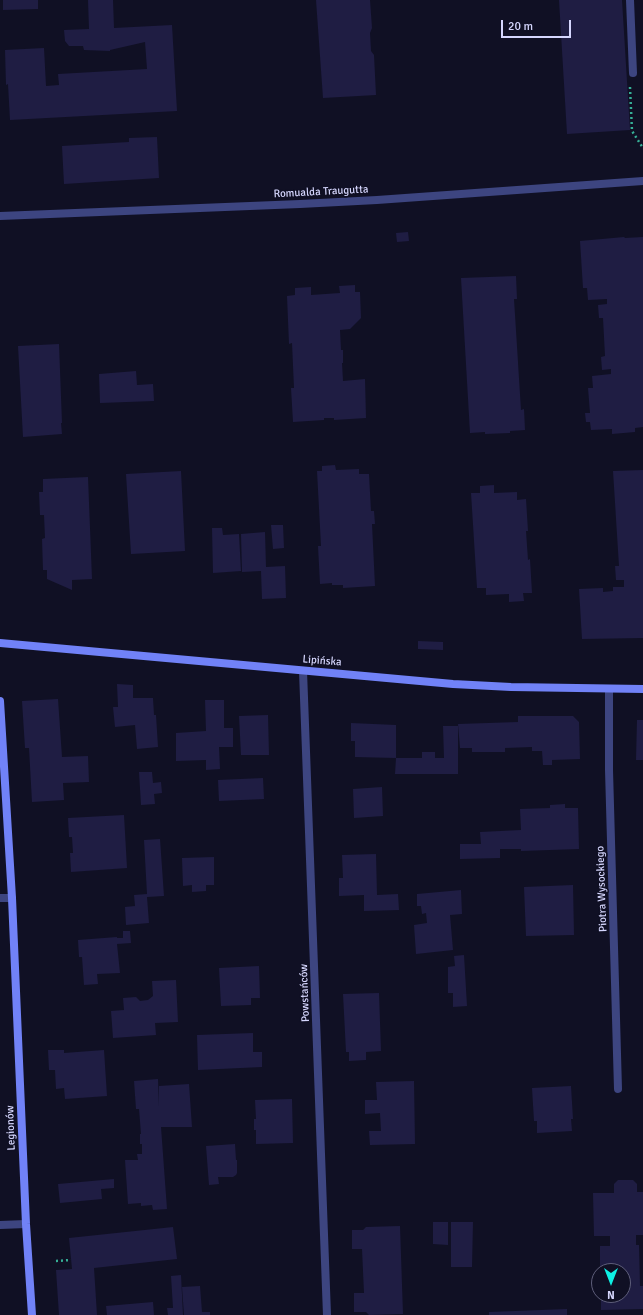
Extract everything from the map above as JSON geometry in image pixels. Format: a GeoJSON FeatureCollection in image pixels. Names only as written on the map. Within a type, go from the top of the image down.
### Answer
{"type":"FeatureCollection","features":[{"type":"Feature","properties":{"kind":"street"},"geometry":{"type":"LineString","coordinates":[[630,0],[634,73]]}},
{"type":"Feature","properties":{"kind":"street","name":"Romualda Traugutta"},"geometry":{"type":"LineString","coordinates":[[0,216],[323,203],[643,181]]}},
{"type":"Feature","properties":{"kind":"street","name":"Lipińska"},"geometry":{"type":"LineString","coordinates":[[0,643],[401,680],[504,687],[643,689]]}},
{"type":"Feature","properties":{"kind":"street","name":"Powstańców"},"geometry":{"type":"LineString","coordinates":[[303,671],[327,1315]]}},
{"type":"Feature","properties":{"kind":"street","name":"Piotra Wysockiego"},"geometry":{"type":"LineString","coordinates":[[609,689],[609,770],[618,1090]]}},
{"type":"Feature","properties":{"kind":"street","name":"Legionów"},"geometry":{"type":"LineString","coordinates":[[0,701],[12,898],[26,1224],[32,1315]]}},
{"type":"Feature","properties":{"kind":"street"},"geometry":{"type":"LineString","coordinates":[[0,898],[12,898]]}},
{"type":"Feature","properties":{"kind":"street"},"geometry":{"type":"LineString","coordinates":[[0,1225],[26,1224]]}},
{"type":"Feature","properties":{"kind":"path"},"geometry":{"type":"LineString","coordinates":[[634,73],[629,76],[632,131],[643,148]]}},
{"type":"Feature","properties":{"kind":"path"},"geometry":{"type":"LineString","coordinates":[[56,1261],[71,1260]]}},
{"type":"Feature","properties":{"kind":"building"},"geometry":{"type":"Polygon","coordinates":[[[3,0],[38,0],[38,9],[3,10],[3,0]]]}},
{"type":"Feature","properties":{"kind":"building"},"geometry":{"type":"Polygon","coordinates":[[[88,0],[113,0],[114,28],[172,25],[177,111],[10,120],[8,84],[6,85],[5,50],[44,48],[46,86],[59,85],[58,74],[147,69],[145,42],[110,51],[84,50],[83,46],[69,46],[65,41],[64,30],[89,29],[88,0]]]}},
{"type":"Feature","properties":{"kind":"building"},"geometry":{"type":"Polygon","coordinates":[[[316,0],[370,0],[372,28],[370,33],[371,51],[374,55],[376,95],[323,98],[316,0]]]}},
{"type":"Feature","properties":{"kind":"building"},"geometry":{"type":"Polygon","coordinates":[[[559,0],[622,0],[630,130],[567,134],[559,0]]]}},
{"type":"Feature","properties":{"kind":"building"},"geometry":{"type":"Polygon","coordinates":[[[157,137],[159,178],[64,184],[62,146],[129,142],[129,138],[157,137]]]}},
{"type":"Feature","properties":{"kind":"building"},"geometry":{"type":"Polygon","coordinates":[[[408,232],[409,241],[397,242],[396,233],[408,232]]]}},
{"type":"Feature","properties":{"kind":"building"},"geometry":{"type":"Polygon","coordinates":[[[624,237],[643,237],[643,427],[635,428],[635,432],[612,434],[612,429],[591,430],[590,422],[586,422],[585,413],[590,413],[588,388],[593,388],[592,376],[611,374],[611,369],[602,370],[601,357],[605,356],[603,318],[599,318],[598,305],[607,304],[607,299],[588,300],[587,288],[583,288],[580,241],[624,237]]]}},
{"type":"Feature","properties":{"kind":"building"},"geometry":{"type":"Polygon","coordinates":[[[516,276],[517,299],[514,299],[521,410],[524,409],[525,430],[510,431],[510,433],[470,433],[461,278],[516,276]]]}},
{"type":"Feature","properties":{"kind":"building"},"geometry":{"type":"Polygon","coordinates":[[[355,285],[355,292],[360,292],[361,318],[350,329],[340,330],[341,350],[343,350],[343,381],[365,379],[366,418],[334,420],[334,418],[324,418],[324,420],[293,422],[291,388],[294,388],[292,343],[289,344],[287,296],[295,295],[295,288],[311,287],[311,295],[340,293],[339,286],[355,285]]]}},
{"type":"Feature","properties":{"kind":"building"},"geometry":{"type":"Polygon","coordinates":[[[59,344],[62,434],[23,437],[18,346],[59,344]]]}},
{"type":"Feature","properties":{"kind":"building"},"geometry":{"type":"Polygon","coordinates":[[[136,371],[137,385],[153,384],[154,401],[100,403],[99,374],[136,371]]]}},
{"type":"Feature","properties":{"kind":"building"},"geometry":{"type":"Polygon","coordinates":[[[335,465],[336,470],[359,469],[359,474],[369,474],[371,511],[374,511],[375,524],[372,524],[375,586],[343,588],[343,585],[332,585],[332,583],[320,584],[318,546],[321,546],[317,471],[322,471],[322,466],[335,465]]]}},
{"type":"Feature","properties":{"kind":"building"},"geometry":{"type":"Polygon","coordinates":[[[643,470],[643,638],[582,639],[579,589],[603,588],[603,592],[613,591],[613,587],[624,587],[624,580],[616,580],[615,566],[619,566],[613,471],[643,470]]]}},
{"type":"Feature","properties":{"kind":"building"},"geometry":{"type":"Polygon","coordinates":[[[181,471],[185,551],[131,554],[126,474],[181,471]]]}},
{"type":"Feature","properties":{"kind":"building"},"geometry":{"type":"Polygon","coordinates":[[[88,477],[92,579],[72,580],[72,590],[47,579],[47,570],[43,570],[42,539],[45,538],[44,515],[40,515],[39,492],[43,492],[43,479],[88,477]]]}},
{"type":"Feature","properties":{"kind":"building"},"geometry":{"type":"Polygon","coordinates":[[[494,485],[494,493],[517,492],[517,500],[526,499],[528,531],[526,531],[528,560],[530,559],[532,593],[523,593],[524,601],[509,602],[509,594],[486,595],[486,588],[477,588],[471,493],[480,493],[480,486],[494,485]]]}},
{"type":"Feature","properties":{"kind":"building"},"geometry":{"type":"Polygon","coordinates":[[[271,525],[283,525],[284,548],[273,549],[271,525]]]}},
{"type":"Feature","properties":{"kind":"building"},"geometry":{"type":"Polygon","coordinates":[[[212,528],[222,528],[223,535],[239,534],[241,571],[213,573],[212,528]]]}},
{"type":"Feature","properties":{"kind":"building"},"geometry":{"type":"Polygon","coordinates":[[[265,532],[266,567],[285,566],[286,598],[262,599],[261,571],[242,572],[241,534],[265,532]]]}},
{"type":"Feature","properties":{"kind":"building"},"geometry":{"type":"Polygon","coordinates":[[[418,641],[443,642],[443,650],[418,649],[418,641]]]}},
{"type":"Feature","properties":{"kind":"building"},"geometry":{"type":"Polygon","coordinates":[[[117,684],[133,685],[133,698],[153,698],[154,715],[156,715],[158,747],[137,749],[135,725],[115,727],[113,707],[118,707],[117,684]]]}},
{"type":"Feature","properties":{"kind":"building"},"geometry":{"type":"Polygon","coordinates":[[[58,699],[62,757],[88,756],[89,782],[63,783],[64,800],[32,802],[29,748],[25,748],[22,701],[58,699]]]}},
{"type":"Feature","properties":{"kind":"building"},"geometry":{"type":"Polygon","coordinates":[[[205,700],[224,700],[224,728],[233,728],[233,747],[219,747],[220,769],[206,770],[206,760],[176,761],[176,733],[206,731],[205,700]]]}},
{"type":"Feature","properties":{"kind":"building"},"geometry":{"type":"Polygon","coordinates":[[[268,715],[269,755],[241,755],[239,716],[268,715]]]}},
{"type":"Feature","properties":{"kind":"building"},"geometry":{"type":"Polygon","coordinates":[[[518,716],[573,716],[579,722],[580,759],[552,760],[552,765],[543,765],[542,751],[532,751],[532,747],[505,748],[505,752],[472,752],[472,748],[460,748],[458,724],[518,722],[518,716]]]}},
{"type":"Feature","properties":{"kind":"building"},"geometry":{"type":"Polygon","coordinates":[[[637,720],[643,720],[643,760],[636,760],[637,720]]]}},
{"type":"Feature","properties":{"kind":"building"},"geometry":{"type":"Polygon","coordinates":[[[351,723],[396,725],[396,758],[355,757],[355,741],[351,741],[351,723]]]}},
{"type":"Feature","properties":{"kind":"building"},"geometry":{"type":"Polygon","coordinates":[[[443,726],[458,726],[458,774],[395,774],[396,758],[422,758],[422,752],[435,752],[435,758],[444,758],[443,726]]]}},
{"type":"Feature","properties":{"kind":"building"},"geometry":{"type":"Polygon","coordinates":[[[139,772],[152,772],[153,783],[161,782],[162,793],[154,794],[155,804],[141,805],[139,772]]]}},
{"type":"Feature","properties":{"kind":"building"},"geometry":{"type":"Polygon","coordinates":[[[263,778],[264,799],[219,801],[218,780],[263,778]]]}},
{"type":"Feature","properties":{"kind":"building"},"geometry":{"type":"Polygon","coordinates":[[[382,787],[383,816],[354,818],[353,789],[382,787]]]}},
{"type":"Feature","properties":{"kind":"building"},"geometry":{"type":"Polygon","coordinates":[[[565,804],[565,808],[578,808],[579,849],[521,851],[521,849],[500,849],[500,858],[460,859],[460,844],[481,844],[480,832],[521,830],[520,809],[550,808],[550,805],[565,804]]]}},
{"type":"Feature","properties":{"kind":"building"},"geometry":{"type":"Polygon","coordinates":[[[124,815],[127,868],[71,872],[70,853],[73,853],[72,837],[69,837],[68,818],[124,815]]]}},
{"type":"Feature","properties":{"kind":"building"},"geometry":{"type":"Polygon","coordinates":[[[160,839],[164,896],[147,897],[149,923],[126,925],[125,907],[135,906],[134,895],[147,894],[144,840],[160,839]]]}},
{"type":"Feature","properties":{"kind":"building"},"geometry":{"type":"Polygon","coordinates":[[[376,854],[377,895],[398,894],[399,910],[364,911],[364,895],[339,896],[339,878],[343,878],[342,855],[376,854]]]}},
{"type":"Feature","properties":{"kind":"building"},"geometry":{"type":"Polygon","coordinates":[[[214,857],[214,885],[206,885],[206,891],[192,892],[192,885],[183,886],[182,858],[214,857]]]}},
{"type":"Feature","properties":{"kind":"building"},"geometry":{"type":"Polygon","coordinates":[[[573,885],[574,935],[526,936],[524,887],[573,885]]]}},
{"type":"Feature","properties":{"kind":"building"},"geometry":{"type":"Polygon","coordinates":[[[461,890],[462,914],[450,915],[453,950],[416,954],[414,925],[427,923],[426,913],[422,914],[421,906],[417,906],[417,894],[461,890]]]}},
{"type":"Feature","properties":{"kind":"building"},"geometry":{"type":"Polygon","coordinates":[[[123,931],[130,931],[131,943],[117,944],[120,973],[97,974],[98,984],[84,985],[82,957],[79,957],[78,940],[117,937],[123,938],[123,931]]]}},
{"type":"Feature","properties":{"kind":"building"},"geometry":{"type":"Polygon","coordinates":[[[464,955],[467,1006],[453,1007],[453,993],[448,993],[448,967],[455,966],[454,956],[464,955]]]}},
{"type":"Feature","properties":{"kind":"building"},"geometry":{"type":"Polygon","coordinates":[[[259,966],[260,998],[251,998],[251,1005],[221,1006],[219,968],[259,966]]]}},
{"type":"Feature","properties":{"kind":"building"},"geometry":{"type":"Polygon","coordinates":[[[176,980],[178,1022],[155,1023],[156,1035],[113,1038],[111,1011],[124,1010],[123,998],[136,997],[140,1001],[148,1000],[153,996],[152,981],[176,980]]]}},
{"type":"Feature","properties":{"kind":"building"},"geometry":{"type":"Polygon","coordinates":[[[379,993],[381,1051],[366,1052],[366,1060],[349,1061],[349,1052],[346,1052],[343,994],[379,993]]]}},
{"type":"Feature","properties":{"kind":"building"},"geometry":{"type":"Polygon","coordinates":[[[253,1033],[253,1052],[262,1052],[262,1067],[198,1070],[197,1035],[253,1033]]]}},
{"type":"Feature","properties":{"kind":"building"},"geometry":{"type":"Polygon","coordinates":[[[48,1050],[64,1050],[64,1053],[104,1050],[107,1096],[65,1099],[64,1088],[56,1089],[55,1070],[49,1070],[48,1050]]]}},
{"type":"Feature","properties":{"kind":"building"},"geometry":{"type":"Polygon","coordinates":[[[158,1079],[159,1107],[159,1086],[189,1084],[192,1127],[161,1127],[167,1209],[153,1210],[152,1205],[141,1206],[141,1203],[128,1204],[125,1160],[138,1160],[137,1154],[142,1154],[142,1144],[140,1144],[141,1134],[139,1109],[136,1109],[134,1081],[158,1079]]]}},
{"type":"Feature","properties":{"kind":"building"},"geometry":{"type":"Polygon","coordinates":[[[414,1081],[415,1144],[370,1145],[369,1131],[381,1131],[380,1113],[365,1114],[365,1100],[377,1100],[376,1082],[414,1081]]]}},
{"type":"Feature","properties":{"kind":"building"},"geometry":{"type":"Polygon","coordinates":[[[571,1086],[573,1119],[571,1119],[572,1131],[537,1133],[537,1121],[534,1121],[532,1088],[571,1086]]]}},
{"type":"Feature","properties":{"kind":"building"},"geometry":{"type":"Polygon","coordinates":[[[292,1099],[293,1143],[256,1144],[256,1130],[254,1130],[254,1119],[256,1119],[255,1100],[292,1099]]]}},
{"type":"Feature","properties":{"kind":"building"},"geometry":{"type":"Polygon","coordinates":[[[235,1144],[237,1160],[236,1175],[233,1177],[218,1177],[219,1184],[209,1185],[206,1146],[235,1144]]]}},
{"type":"Feature","properties":{"kind":"building"},"geometry":{"type":"Polygon","coordinates":[[[114,1179],[114,1188],[101,1189],[102,1199],[60,1203],[58,1184],[114,1179]]]}},
{"type":"Feature","properties":{"kind":"building"},"geometry":{"type":"Polygon","coordinates":[[[618,1180],[633,1180],[637,1184],[637,1192],[643,1192],[643,1235],[636,1235],[636,1245],[639,1245],[640,1286],[643,1286],[643,1309],[601,1310],[601,1303],[631,1303],[631,1263],[600,1263],[600,1246],[610,1246],[610,1236],[594,1236],[593,1193],[614,1193],[614,1184],[618,1180]]]}},
{"type":"Feature","properties":{"kind":"building"},"geometry":{"type":"Polygon","coordinates":[[[433,1222],[448,1222],[448,1245],[433,1244],[433,1222]]]}},
{"type":"Feature","properties":{"kind":"building"},"geometry":{"type":"Polygon","coordinates":[[[451,1222],[473,1222],[472,1267],[451,1267],[451,1222]]]}},
{"type":"Feature","properties":{"kind":"building"},"geometry":{"type":"Polygon","coordinates":[[[400,1226],[403,1314],[369,1315],[366,1312],[354,1312],[354,1293],[364,1293],[362,1249],[352,1249],[352,1230],[363,1230],[366,1227],[400,1226]]]}},
{"type":"Feature","properties":{"kind":"building"},"geometry":{"type":"Polygon","coordinates":[[[173,1227],[177,1259],[94,1268],[97,1315],[59,1315],[56,1270],[72,1269],[69,1238],[173,1227]]]}},
{"type":"Feature","properties":{"kind":"building"},"geometry":{"type":"Polygon","coordinates":[[[181,1275],[183,1315],[168,1315],[167,1308],[173,1308],[171,1276],[181,1275]]]}},
{"type":"Feature","properties":{"kind":"building"},"geometry":{"type":"Polygon","coordinates":[[[200,1286],[202,1312],[210,1312],[210,1315],[184,1315],[182,1287],[200,1286]]]}},
{"type":"Feature","properties":{"kind":"building"},"geometry":{"type":"Polygon","coordinates":[[[153,1302],[154,1315],[107,1315],[106,1306],[153,1302]]]}},
{"type":"Feature","properties":{"kind":"building"},"geometry":{"type":"Polygon","coordinates":[[[567,1309],[567,1315],[489,1315],[489,1312],[567,1309]]]}}]}
